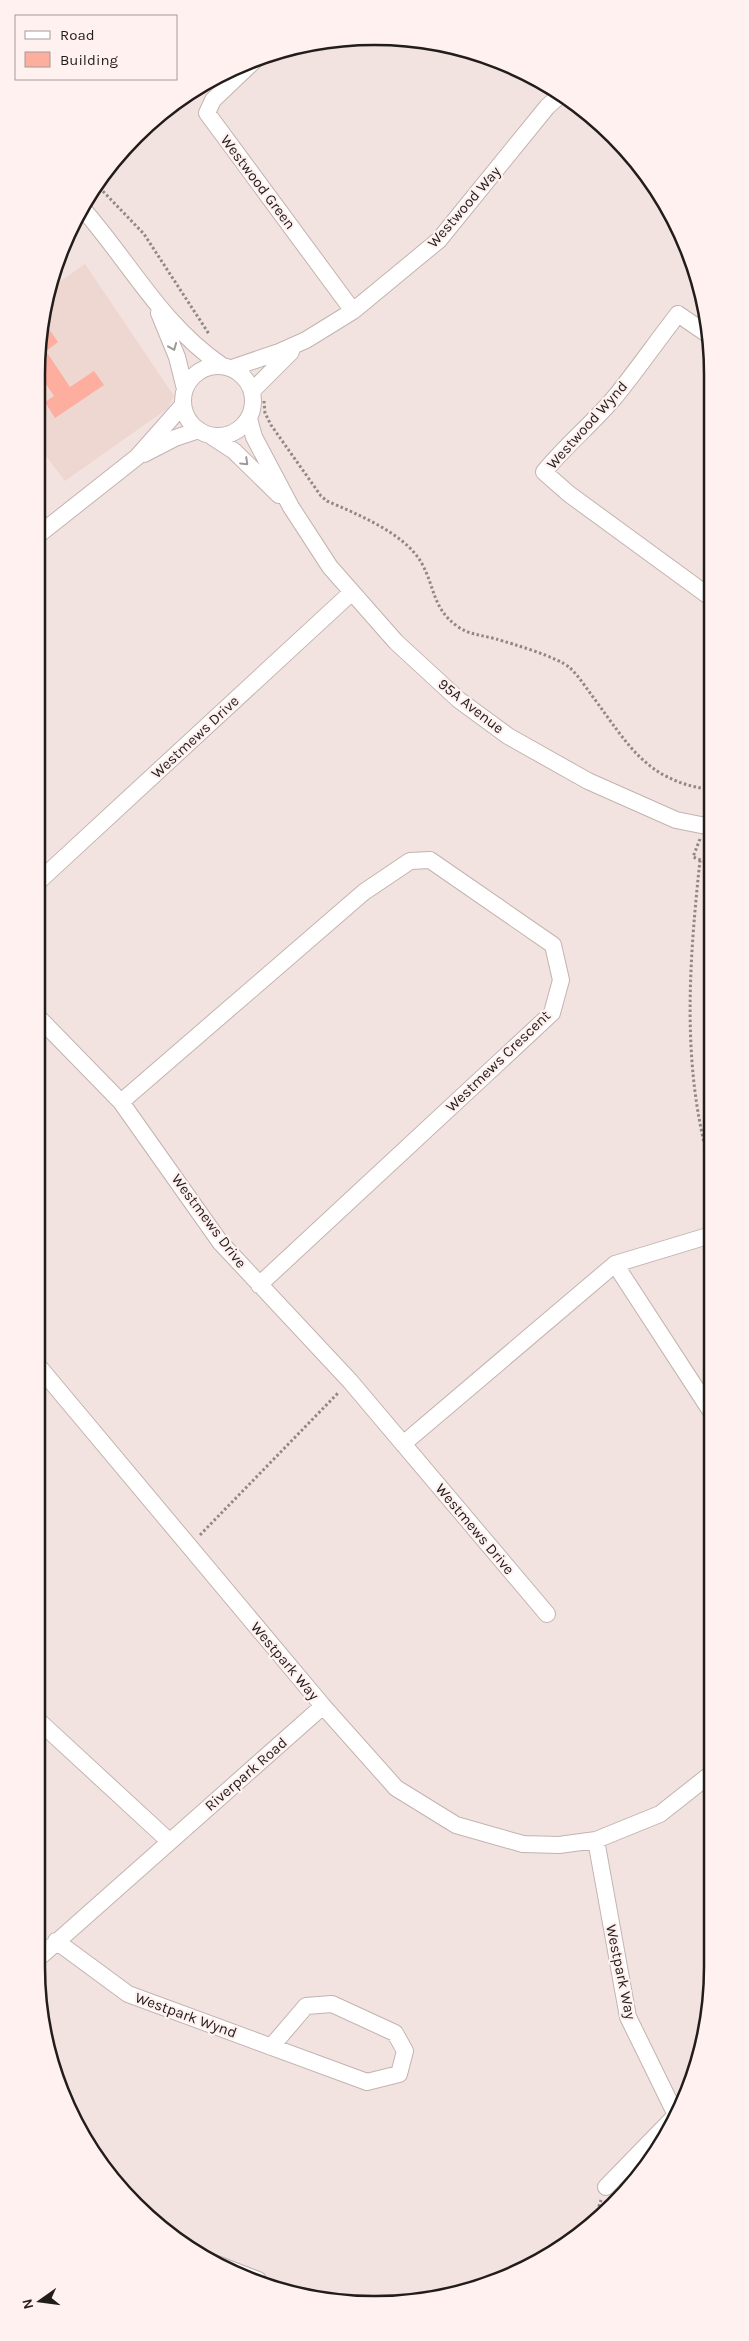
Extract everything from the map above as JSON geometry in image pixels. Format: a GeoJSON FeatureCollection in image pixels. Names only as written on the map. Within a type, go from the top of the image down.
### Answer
{"type":"FeatureCollection","features":[{"type":"Feature","properties":{"kind":"street","name":"Westwood Green"},"geometry":{"type":"LineString","coordinates":[[241,73],[213,100],[207,113],[215,127],[286,219],[353,311]]}},
{"type":"Feature","properties":{"kind":"street","name":"Westwood Way"},"geometry":{"type":"LineString","coordinates":[[227,367],[279,352],[306,340],[353,311],[439,240],[547,107],[555,99]]}},
{"type":"Feature","properties":{"kind":"street"},"geometry":{"type":"LineString","coordinates":[[45,530],[137,457],[174,438],[203,432],[224,436],[235,432],[249,419],[258,394],[247,380],[205,354],[156,306],[87,214]]}},
{"type":"Feature","properties":{"kind":"street"},"geometry":{"type":"LineString","coordinates":[[156,306],[177,357],[186,416],[203,432]]}},
{"type":"Feature","properties":{"kind":"street","name":"Westwood Wynd"},"geometry":{"type":"LineString","coordinates":[[701,330],[678,314],[615,397],[590,425],[564,448],[544,472],[569,494],[704,593]]}},
{"type":"Feature","properties":{"kind":"street","name":"Westwood Way"},"geometry":{"type":"LineString","coordinates":[[258,394],[278,364],[306,340]]}},
{"type":"Feature","properties":{"kind":"street"},"geometry":{"type":"LineString","coordinates":[[137,457],[184,397],[194,374],[205,368],[227,367]]}},
{"type":"Feature","properties":{"kind":"street","name":"95A Avenue"},"geometry":{"type":"LineString","coordinates":[[249,419],[254,437],[291,507],[330,567],[403,649],[459,700],[508,736],[588,781],[676,820],[704,826]]}},
{"type":"Feature","properties":{"kind":"street","name":"95A Avenue"},"geometry":{"type":"LineString","coordinates":[[203,432],[224,443],[234,451],[291,507]]}},
{"type":"Feature","properties":{"kind":"street","name":"Westmews Drive"},"geometry":{"type":"LineString","coordinates":[[45,876],[352,592]]}},
{"type":"Feature","properties":{"kind":"street","name":"Westmews Crescent"},"geometry":{"type":"LineString","coordinates":[[121,1102],[364,892],[410,861],[430,860],[554,945],[561,980],[552,1013],[259,1285]]}},
{"type":"Feature","properties":{"kind":"street","name":"Westmews Drive"},"geometry":{"type":"LineString","coordinates":[[45,1024],[121,1102],[220,1242],[350,1381],[547,1614]]}},
{"type":"Feature","properties":{"kind":"street"},"geometry":{"type":"LineString","coordinates":[[403,1444],[615,1264],[704,1237]]}},
{"type":"Feature","properties":{"kind":"street"},"geometry":{"type":"LineString","coordinates":[[615,1264],[704,1401]]}},
{"type":"Feature","properties":{"kind":"street","name":"Westpark Way"},"geometry":{"type":"LineString","coordinates":[[45,1374],[323,1706],[396,1788],[456,1825],[523,1844],[558,1845],[596,1840],[660,1814],[704,1778]]}},
{"type":"Feature","properties":{"kind":"street","name":"Riverpark Road"},"geometry":{"type":"LineString","coordinates":[[45,1952],[323,1706]]}},
{"type":"Feature","properties":{"kind":"street"},"geometry":{"type":"LineString","coordinates":[[45,1726],[169,1842]]}},
{"type":"Feature","properties":{"kind":"street","name":"Westpark Way"},"geometry":{"type":"LineString","coordinates":[[596,1840],[628,2016],[672,2107]]}},
{"type":"Feature","properties":{"kind":"street","name":"Westpark Wynd"},"geometry":{"type":"LineString","coordinates":[[56,1941],[128,1994],[271,2047],[367,2082],[399,2074],[405,2051],[395,2033],[332,2004],[306,2006],[271,2047]]}},
{"type":"Feature","properties":{"kind":"street","name":"Westpark Way"},"geometry":{"type":"LineString","coordinates":[[606,2187],[659,2132]]}},
{"type":"Feature","properties":{"kind":"path"},"geometry":{"type":"LineString","coordinates":[[102,190],[144,234],[212,338]]}},
{"type":"Feature","properties":{"kind":"path"},"geometry":{"type":"LineString","coordinates":[[258,394],[271,425],[321,496],[326,501],[392,534],[411,548],[428,578],[438,606],[456,626],[466,632],[494,638],[569,667],[643,762],[665,777],[685,786],[704,789]]}},
{"type":"Feature","properties":{"kind":"path"},"geometry":{"type":"LineString","coordinates":[[704,861],[700,860],[691,946],[689,1005],[692,1067],[704,1137]]}},
{"type":"Feature","properties":{"kind":"path"},"geometry":{"type":"LineString","coordinates":[[189,1546],[350,1381]]}},
{"type":"Feature","properties":{"kind":"path"},"geometry":{"type":"LineString","coordinates":[[599,2207],[606,2187]]}},
{"type":"Feature","properties":{"kind":"shaded area"},"geometry":{"type":"Polygon","coordinates":[[[85,264],[174,396],[168,408],[65,481],[45,455],[46,353],[51,310],[58,283],[85,264]]]}},
{"type":"Feature","properties":{"kind":"building"},"geometry":{"type":"Polygon","coordinates":[[[48,328],[58,342],[46,351],[48,328]]]}},
{"type":"Feature","properties":{"kind":"building"},"geometry":{"type":"Polygon","coordinates":[[[46,351],[70,387],[94,371],[104,385],[55,418],[45,402],[54,396],[45,383],[46,351]]]}}]}
